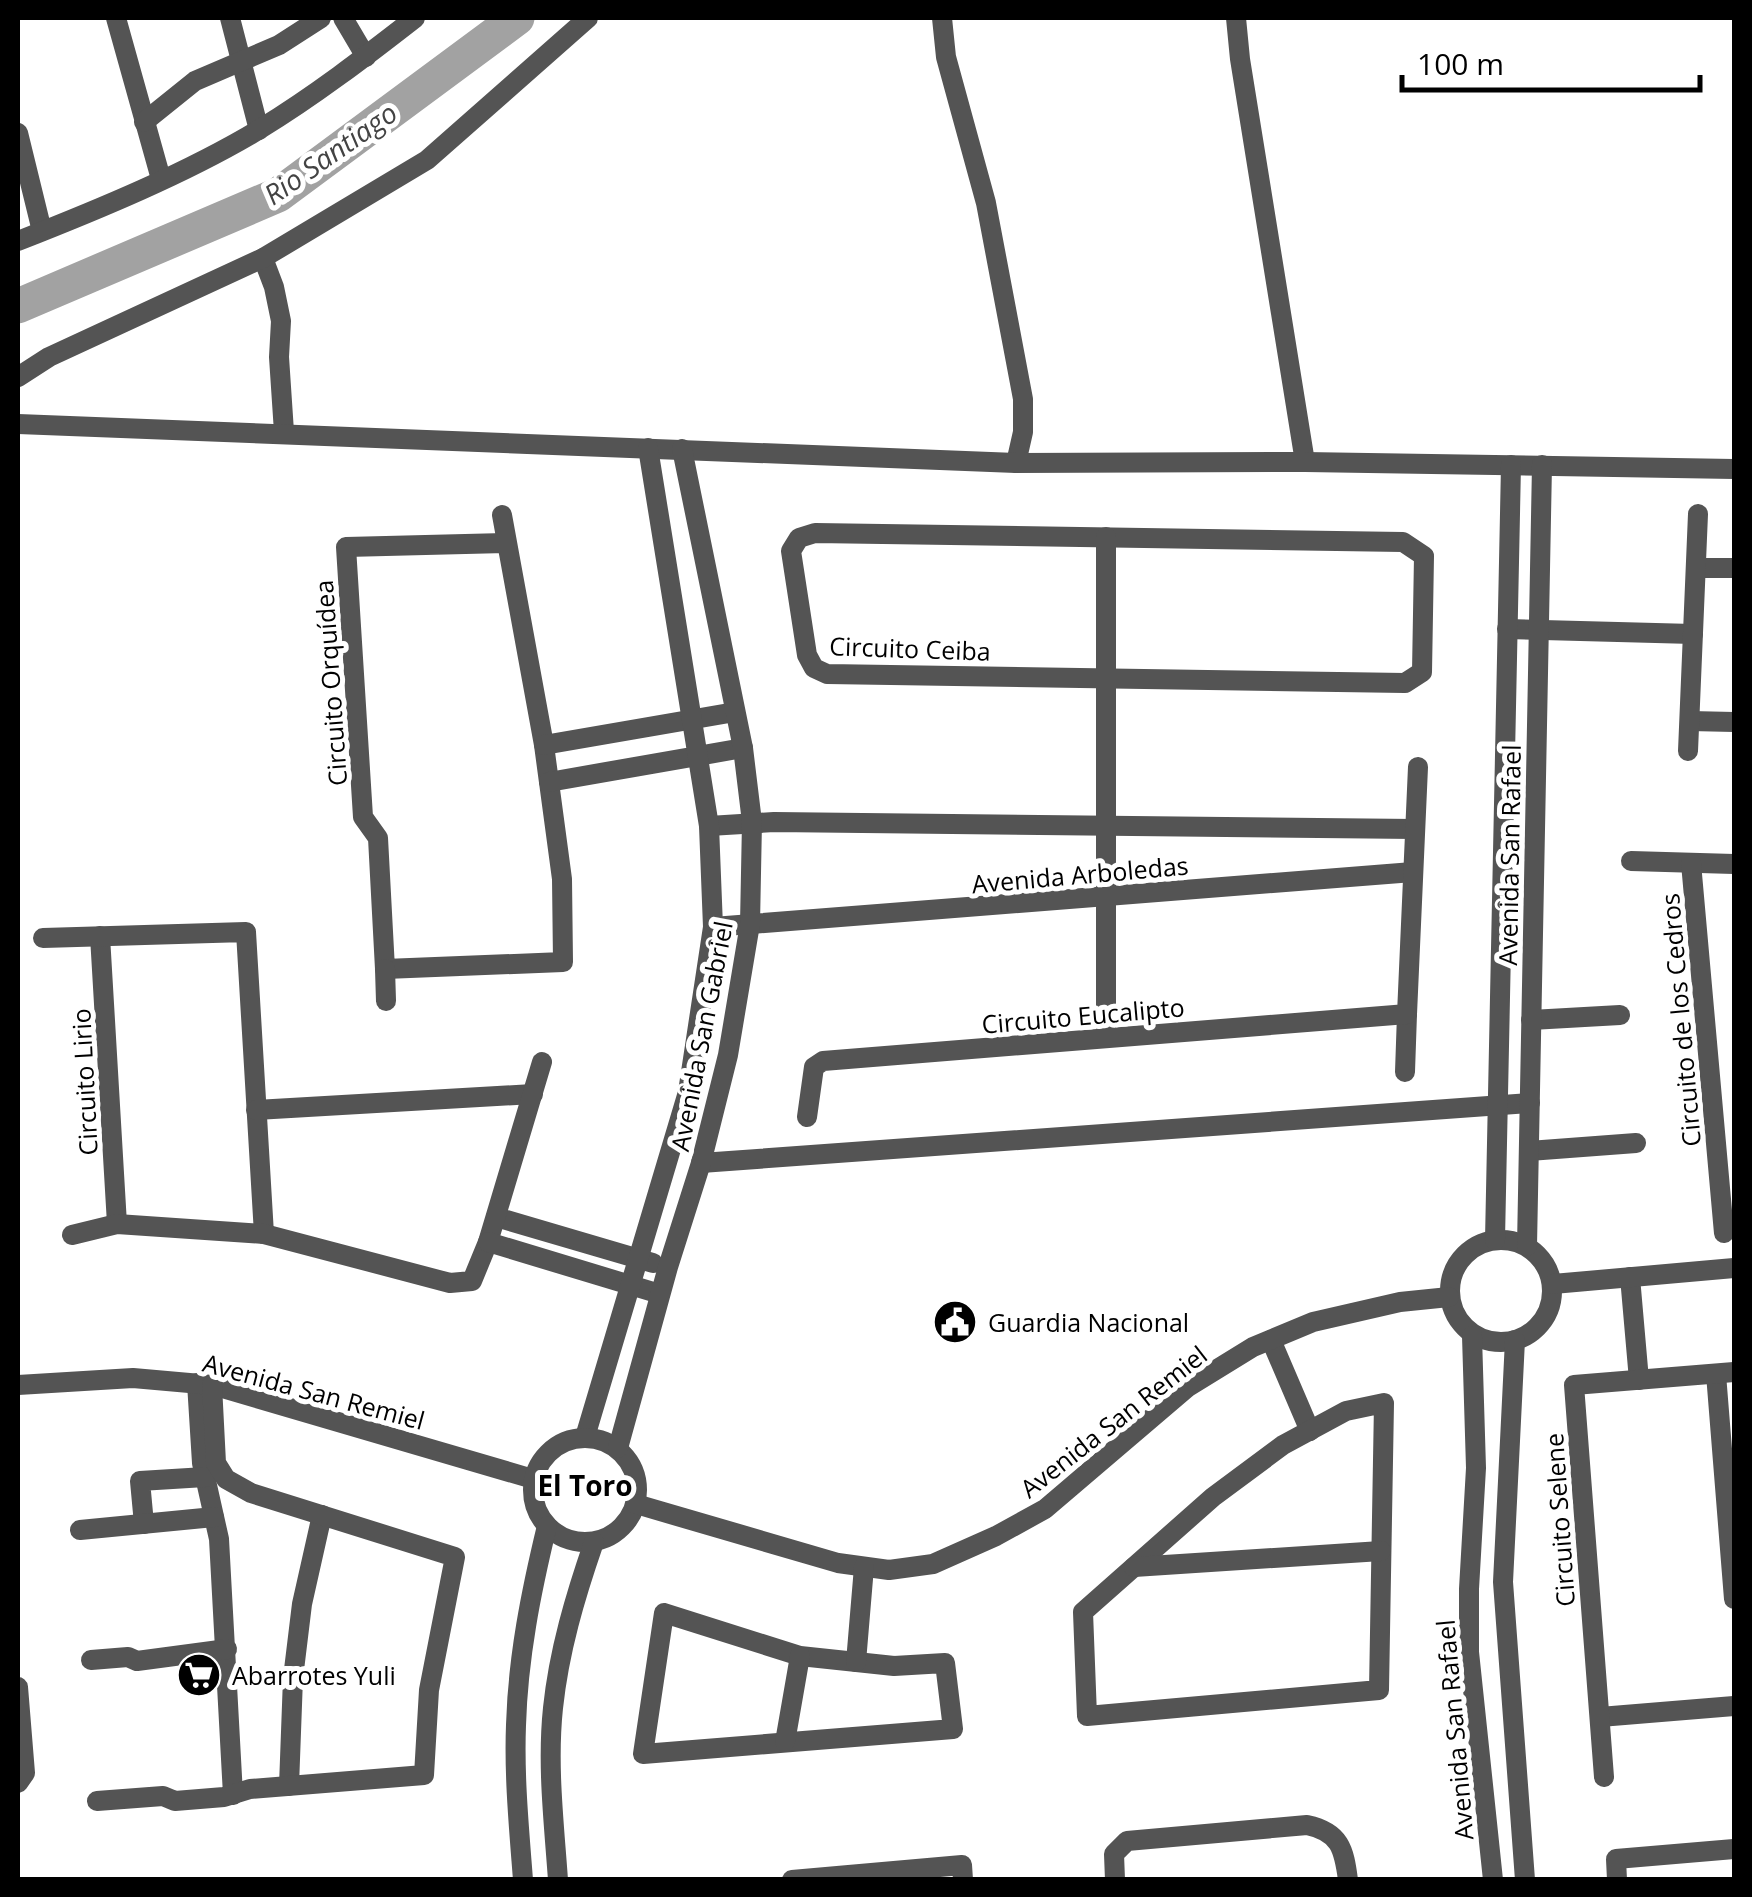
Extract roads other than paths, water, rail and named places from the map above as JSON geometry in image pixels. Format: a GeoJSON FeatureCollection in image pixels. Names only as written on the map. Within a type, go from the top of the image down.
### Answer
{"type":"FeatureCollection","features":[{"type":"Feature","properties":{"kind":"street"},"geometry":{"type":"LineString","coordinates":[[116,18],[161,179]]}},
{"type":"Feature","properties":{"kind":"street"},"geometry":{"type":"LineString","coordinates":[[230,18],[258,130]]}},
{"type":"Feature","properties":{"kind":"street"},"geometry":{"type":"LineString","coordinates":[[144,122],[195,81],[279,45],[321,18]]}},
{"type":"Feature","properties":{"kind":"street"},"geometry":{"type":"LineString","coordinates":[[342,18],[366,56]]}},
{"type":"Feature","properties":{"kind":"street"},"geometry":{"type":"LineString","coordinates":[[18,240],[161,179],[258,130],[415,18]]}},
{"type":"Feature","properties":{"kind":"street"},"geometry":{"type":"LineString","coordinates":[[18,377],[48,357],[264,258],[427,160],[588,18]]}},
{"type":"Feature","properties":{"kind":"street"},"geometry":{"type":"LineString","coordinates":[[942,18],[946,56],[986,203],[1023,400],[1023,432],[1016,463]]}},
{"type":"Feature","properties":{"kind":"street"},"geometry":{"type":"LineString","coordinates":[[1236,18],[1305,462]]}},
{"type":"Feature","properties":{"kind":"street"},"geometry":{"type":"LineString","coordinates":[[18,133],[42,231]]}},
{"type":"Feature","properties":{"kind":"street"},"geometry":{"type":"LineString","coordinates":[[264,258],[281,321],[284,432]]}},
{"type":"Feature","properties":{"kind":"street"},"geometry":{"type":"LineString","coordinates":[[18,424],[1016,463],[1305,462],[1734,469]]}},
{"type":"Feature","properties":{"kind":"street","name":"Avenida San Gabriel"},"geometry":{"type":"LineString","coordinates":[[584,1438],[688,1092],[712,927],[708,826],[699,756],[648,448]]}},
{"type":"Feature","properties":{"kind":"street","name":"Avenida San Gabriel"},"geometry":{"type":"LineString","coordinates":[[618,1448],[701,1163],[728,1055],[750,924],[752,822],[742,748],[682,449]]}},
{"type":"Feature","properties":{"kind":"street","name":"Avenida San Rafael"},"geometry":{"type":"LineString","coordinates":[[1495,1240],[1510,465]]}},
{"type":"Feature","properties":{"kind":"street","name":"Avenida San Rafael"},"geometry":{"type":"LineString","coordinates":[[1527,1246],[1542,466]]}},
{"type":"Feature","properties":{"kind":"street"},"geometry":{"type":"LineString","coordinates":[[1688,752],[1698,514]]}},
{"type":"Feature","properties":{"kind":"street"},"geometry":{"type":"LineString","coordinates":[[385,969],[562,962],[562,879],[549,782],[502,516]]}},
{"type":"Feature","properties":{"kind":"street","name":"Circuito Ceiba"},"geometry":{"type":"LineString","coordinates":[[816,532],[1404,542],[1424,556],[1422,672],[1405,684],[1106,678],[827,674],[814,668],[806,655],[790,550],[798,538],[816,532]]}},
{"type":"Feature","properties":{"kind":"street"},"geometry":{"type":"LineString","coordinates":[[1106,537],[1106,1038]]}},
{"type":"Feature","properties":{"kind":"street","name":"Circuito Orquídea"},"geometry":{"type":"LineString","coordinates":[[386,1000],[378,838],[363,817],[346,547],[505,543]]}},
{"type":"Feature","properties":{"kind":"street"},"geometry":{"type":"LineString","coordinates":[[1696,568],[1734,568]]}},
{"type":"Feature","properties":{"kind":"street"},"geometry":{"type":"LineString","coordinates":[[1507,630],[1693,634]]}},
{"type":"Feature","properties":{"kind":"street"},"geometry":{"type":"LineString","coordinates":[[544,745],[735,712]]}},
{"type":"Feature","properties":{"kind":"street"},"geometry":{"type":"LineString","coordinates":[[1690,721],[1734,722]]}},
{"type":"Feature","properties":{"kind":"street"},"geometry":{"type":"LineString","coordinates":[[590,737],[596,774]]}},
{"type":"Feature","properties":{"kind":"street"},"geometry":{"type":"LineString","coordinates":[[549,782],[742,748]]}},
{"type":"Feature","properties":{"kind":"street"},"geometry":{"type":"LineString","coordinates":[[1405,1072],[1418,767]]}},
{"type":"Feature","properties":{"kind":"street"},"geometry":{"type":"LineString","coordinates":[[1504,818],[1535,818]]}},
{"type":"Feature","properties":{"kind":"street","name":"Avenida Arboledas"},"geometry":{"type":"LineString","coordinates":[[708,826],[752,822],[1415,829]]}},
{"type":"Feature","properties":{"kind":"street","name":"Circuito de los Cedros"},"geometry":{"type":"LineString","coordinates":[[1630,861],[1734,864]]}},
{"type":"Feature","properties":{"kind":"street","name":"Circuito de los Cedros"},"geometry":{"type":"LineString","coordinates":[[1691,862],[1726,1173],[1724,1233]]}},
{"type":"Feature","properties":{"kind":"street","name":"Avenida Arboledas"},"geometry":{"type":"LineString","coordinates":[[712,927],[1413,872]]}},
{"type":"Feature","properties":{"kind":"street"},"geometry":{"type":"LineString","coordinates":[[43,938],[246,932],[264,1234]]}},
{"type":"Feature","properties":{"kind":"street","name":"Circuito Lirio"},"geometry":{"type":"LineString","coordinates":[[100,936],[118,1224]]}},
{"type":"Feature","properties":{"kind":"street","name":"Circuito Eucalipto"},"geometry":{"type":"LineString","coordinates":[[808,1116],[814,1067],[823,1061],[1408,1014]]}},
{"type":"Feature","properties":{"kind":"street"},"geometry":{"type":"LineString","coordinates":[[1532,1020],[1620,1015]]}},
{"type":"Feature","properties":{"kind":"street"},"geometry":{"type":"LineString","coordinates":[[72,1235],[118,1224],[264,1234],[462,1284],[472,1281],[488,1242],[542,1062]]}},
{"type":"Feature","properties":{"kind":"street"},"geometry":{"type":"LineString","coordinates":[[256,1110],[532,1094]]}},
{"type":"Feature","properties":{"kind":"street"},"geometry":{"type":"LineString","coordinates":[[701,1163],[1530,1103]]}},
{"type":"Feature","properties":{"kind":"street"},"geometry":{"type":"LineString","coordinates":[[1529,1152],[1636,1143]]}},
{"type":"Feature","properties":{"kind":"street"},"geometry":{"type":"LineString","coordinates":[[496,1216],[668,1267]]}},
{"type":"Feature","properties":{"kind":"street"},"geometry":{"type":"LineString","coordinates":[[527,1253],[535,1228]]}},
{"type":"Feature","properties":{"kind":"street"},"geometry":{"type":"LineString","coordinates":[[1512,1240],[1527,1246],[1540,1257],[1552,1284],[1551,1303],[1544,1320],[1515,1340],[1498,1342],[1472,1336],[1454,1314],[1449,1297],[1455,1266],[1479,1244],[1512,1240]]}},
{"type":"Feature","properties":{"kind":"street"},"geometry":{"type":"LineString","coordinates":[[488,1242],[660,1294]]}},
{"type":"Feature","properties":{"kind":"street"},"geometry":{"type":"LineString","coordinates":[[1552,1284],[1734,1268]]}},
{"type":"Feature","properties":{"kind":"street"},"geometry":{"type":"LineString","coordinates":[[1630,1277],[1640,1380]]}},
{"type":"Feature","properties":{"kind":"street","name":"Avenida San Remiel"},"geometry":{"type":"LineString","coordinates":[[636,1504],[838,1563],[888,1570],[933,1564],[1045,1509],[1188,1387],[1270,1340],[1313,1322],[1400,1302],[1449,1297]]}},
{"type":"Feature","properties":{"kind":"street","name":"Avenida San Rafael"},"geometry":{"type":"LineString","coordinates":[[1472,1336],[1476,1468],[1469,1652],[1493,1880]]}},
{"type":"Feature","properties":{"kind":"street"},"geometry":{"type":"LineString","coordinates":[[1270,1340],[1310,1430]]}},
{"type":"Feature","properties":{"kind":"street"},"geometry":{"type":"LineString","coordinates":[[1515,1340],[1502,1582],[1525,1880]]}},
{"type":"Feature","properties":{"kind":"street","name":"Circuito Selene"},"geometry":{"type":"LineString","coordinates":[[1604,1777],[1574,1385],[1725,1373],[1734,1599]]}},
{"type":"Feature","properties":{"kind":"street","name":"Avenida San Remiel"},"geometry":{"type":"LineString","coordinates":[[18,1385],[133,1378],[205,1384],[534,1479]]}},
{"type":"Feature","properties":{"kind":"street"},"geometry":{"type":"LineString","coordinates":[[205,1384],[205,1477],[220,1539],[239,1790]]}},
{"type":"Feature","properties":{"kind":"street"},"geometry":{"type":"LineString","coordinates":[[97,1801],[163,1796],[174,1790],[239,1790],[424,1775],[429,1690],[455,1557],[250,1493],[226,1479],[216,1463],[205,1384]]}},
{"type":"Feature","properties":{"kind":"street"},"geometry":{"type":"LineString","coordinates":[[1384,1403],[1379,1690],[1086,1716],[1083,1612],[1213,1497],[1310,1430],[1346,1412],[1384,1403]]}},
{"type":"Feature","properties":{"kind":"street"},"geometry":{"type":"LineString","coordinates":[[567,1440],[602,1440],[618,1448],[637,1477],[636,1504],[624,1526],[610,1537],[594,1542],[561,1537],[547,1526],[532,1496],[540,1462],[567,1440]]}},
{"type":"Feature","properties":{"kind":"street"},"geometry":{"type":"LineString","coordinates":[[144,1524],[140,1481],[205,1477]]}},
{"type":"Feature","properties":{"kind":"street"},"geometry":{"type":"LineString","coordinates":[[288,1786],[293,1678],[302,1604],[322,1515]]}},
{"type":"Feature","properties":{"kind":"street"},"geometry":{"type":"LineString","coordinates":[[80,1530],[214,1517]]}},
{"type":"Feature","properties":{"kind":"street"},"geometry":{"type":"LineString","coordinates":[[523,1880],[516,1726],[524,1639],[547,1526]]}},
{"type":"Feature","properties":{"kind":"street"},"geometry":{"type":"LineString","coordinates":[[558,1880],[551,1752],[553,1709],[573,1602],[594,1542]]}},
{"type":"Feature","properties":{"kind":"street"},"geometry":{"type":"LineString","coordinates":[[1134,1566],[1381,1551]]}},
{"type":"Feature","properties":{"kind":"street"},"geometry":{"type":"LineString","coordinates":[[856,1662],[864,1566]]}},
{"type":"Feature","properties":{"kind":"street"},"geometry":{"type":"LineString","coordinates":[[664,1613],[800,1656],[894,1666],[945,1663],[952,1729],[643,1754],[664,1613]]}},
{"type":"Feature","properties":{"kind":"street"},"geometry":{"type":"LineString","coordinates":[[91,1660],[176,1648],[190,1652],[227,1650]]}},
{"type":"Feature","properties":{"kind":"street"},"geometry":{"type":"LineString","coordinates":[[785,1742],[800,1656]]}},
{"type":"Feature","properties":{"kind":"street"},"geometry":{"type":"LineString","coordinates":[[18,1687],[25,1773],[18,1783]]}},
{"type":"Feature","properties":{"kind":"street"},"geometry":{"type":"LineString","coordinates":[[1600,1717],[1734,1706]]}},
{"type":"Feature","properties":{"kind":"street"},"geometry":{"type":"LineString","coordinates":[[1116,1880],[1114,1854],[1127,1841],[1307,1825],[1323,1828],[1339,1842],[1348,1880]]}},
{"type":"Feature","properties":{"kind":"street"},"geometry":{"type":"LineString","coordinates":[[1617,1880],[1616,1859],[1734,1848]]}},
{"type":"Feature","properties":{"kind":"street"},"geometry":{"type":"LineString","coordinates":[[792,1880],[962,1865],[963,1880]]}},
{"type":"Feature","properties":{"kind":"waterway","name":"Rio Santiago"},"geometry":{"type":"LineString","coordinates":[[18,306],[278,195],[517,18]]}},
{"type":"Feature","properties":{"kind":"place","name":"Guardia Nacional"},"geometry":{"type":"Point","coordinates":[955,1322]}},
{"type":"Feature","properties":{"kind":"place","name":"Abarrotes Yuli"},"geometry":{"type":"Point","coordinates":[199,1675]}},
{"type":"Feature","properties":{"kind":"district","name":"El Toro"},"geometry":{"type":"Point","coordinates":[585,1485]}}]}
